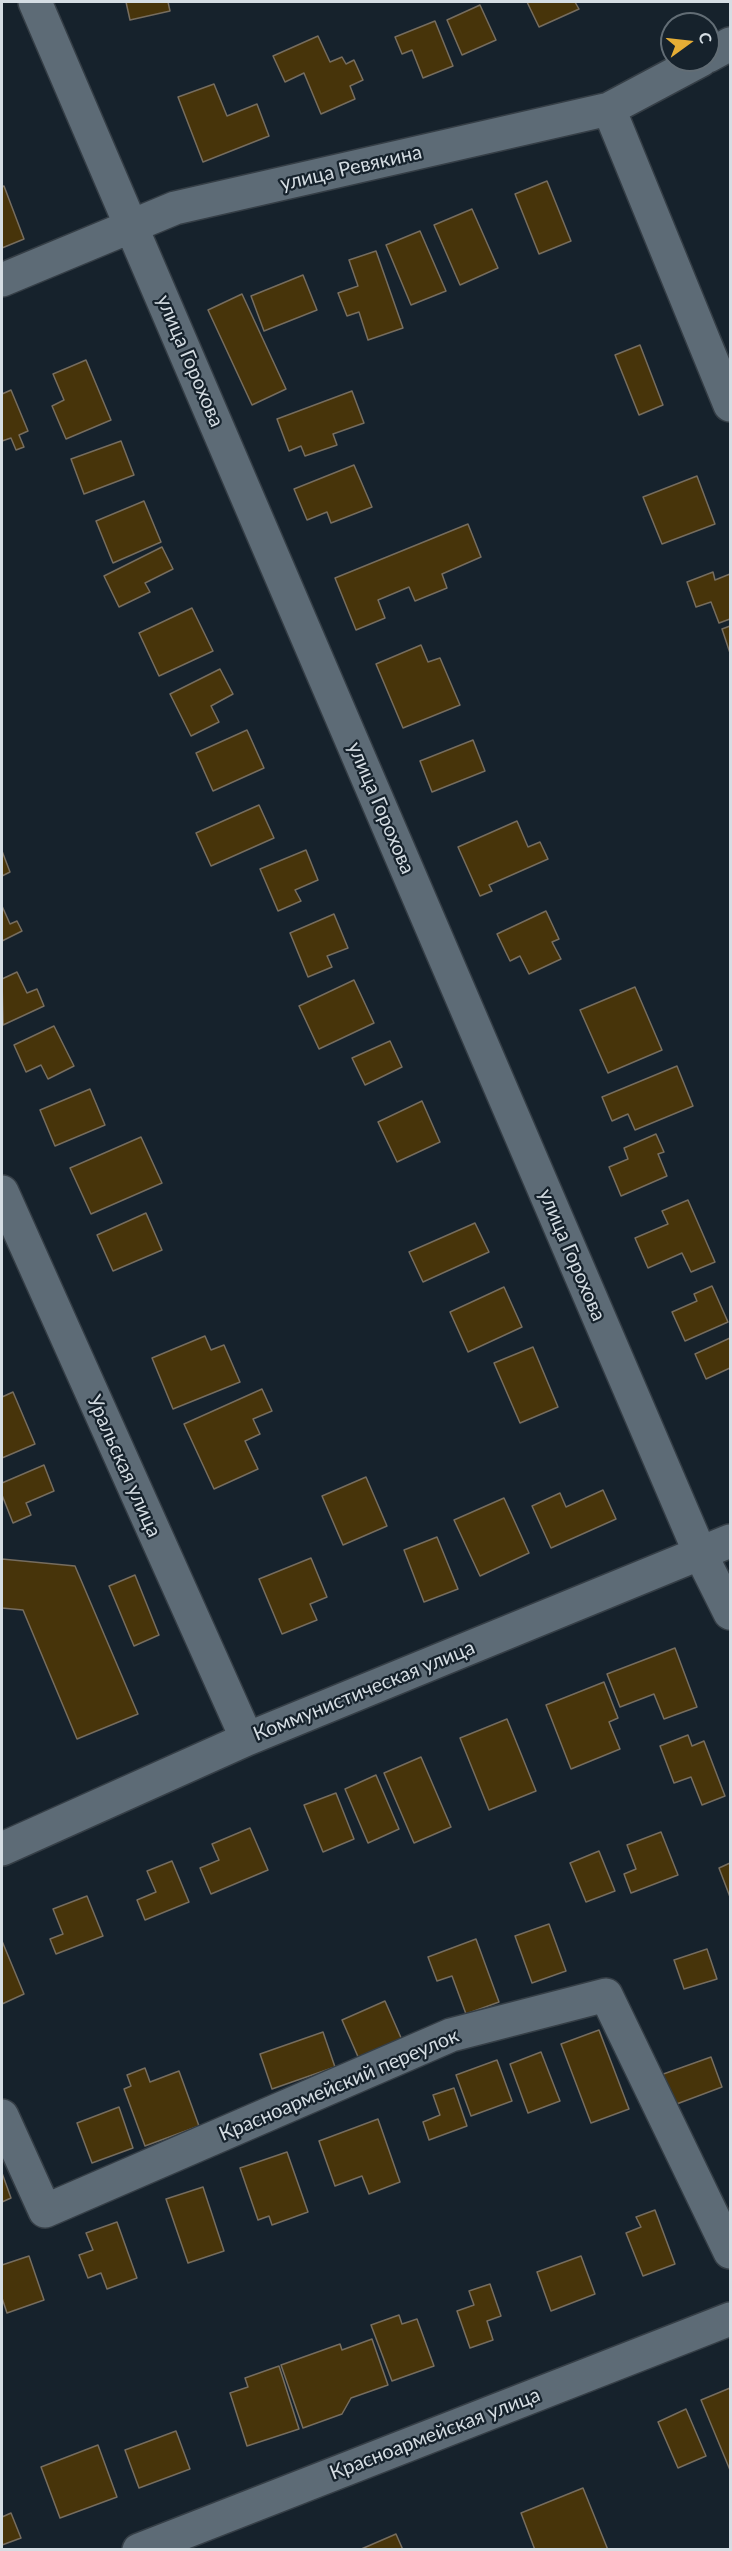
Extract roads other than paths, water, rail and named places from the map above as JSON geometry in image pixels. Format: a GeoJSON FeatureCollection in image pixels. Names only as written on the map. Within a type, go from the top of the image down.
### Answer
{"type":"FeatureCollection","features":[{"type":"Feature","properties":{"kind":"street","name":"улица Горохова"},"geometry":{"type":"LineString","coordinates":[[35,2],[700,1553],[730,1613]]}},
{"type":"Feature","properties":{"kind":"street","name":"улица Ревякина"},"geometry":{"type":"LineString","coordinates":[[2,280],[175,208],[609,109],[678,72]]}},
{"type":"Feature","properties":{"kind":"street"},"geometry":{"type":"LineString","coordinates":[[609,109],[730,405]]}},
{"type":"Feature","properties":{"kind":"street","name":"Уральская улица"},"geometry":{"type":"LineString","coordinates":[[2,1192],[247,1739]]}},
{"type":"Feature","properties":{"kind":"street","name":"Коммунистическая улица"},"geometry":{"type":"LineString","coordinates":[[2,1849],[247,1739],[730,1541]]}},
{"type":"Feature","properties":{"kind":"street","name":"Красноармейский переулок"},"geometry":{"type":"LineString","coordinates":[[2,2116],[45,2211],[451,2035],[606,1995],[730,2252]]}},
{"type":"Feature","properties":{"kind":"street","name":"Красноармейская улица"},"geometry":{"type":"LineString","coordinates":[[139,2550],[730,2319]]}}]}
